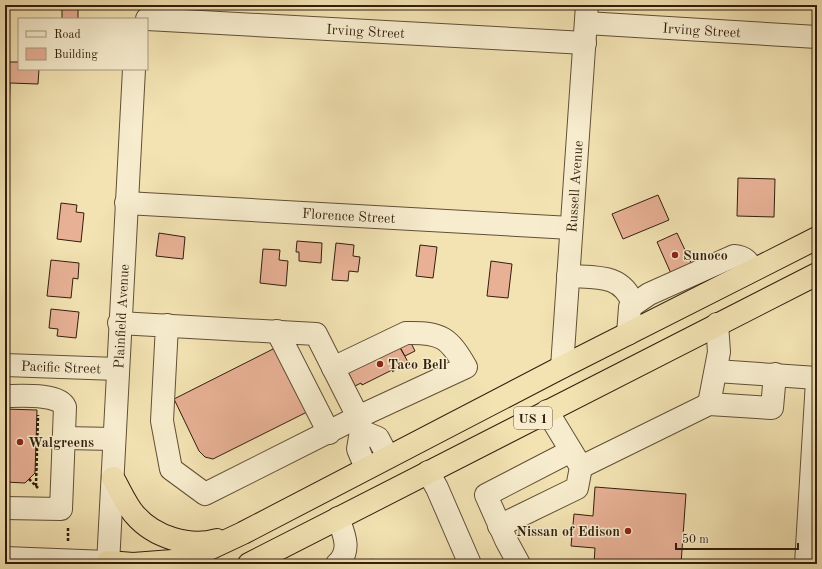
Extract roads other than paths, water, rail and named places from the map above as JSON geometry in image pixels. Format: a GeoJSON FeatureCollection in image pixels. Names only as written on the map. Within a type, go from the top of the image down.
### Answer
{"type":"FeatureCollection","features":[{"type":"Feature","properties":{"kind":"highway","name":"US 1"},"geometry":{"type":"LineString","coordinates":[[181,562],[243,533],[562,367],[817,238]]}},
{"type":"Feature","properties":{"kind":"highway","name":"US 1"},"geometry":{"type":"LineString","coordinates":[[249,564],[817,274]]}},
{"type":"Feature","properties":{"kind":"highway"},"geometry":{"type":"LineString","coordinates":[[113,478],[134,514],[143,524],[165,536],[188,543],[214,541],[243,533]]}},
{"type":"Feature","properties":{"kind":"highway"},"geometry":{"type":"LineString","coordinates":[[108,563],[133,564],[181,562]]}},
{"type":"Feature","properties":{"kind":"street"},"geometry":{"type":"LineString","coordinates":[[137,5],[137,18]]}},
{"type":"Feature","properties":{"kind":"street","name":"Irving Street"},"geometry":{"type":"LineString","coordinates":[[148,19],[586,24],[817,37]]}},
{"type":"Feature","properties":{"kind":"street","name":"Russell Avenue"},"geometry":{"type":"LineString","coordinates":[[562,367],[570,228],[586,24]]}},
{"type":"Feature","properties":{"kind":"street","name":"Plainfield Avenue"},"geometry":{"type":"LineString","coordinates":[[108,563],[119,323],[134,70]]}},
{"type":"Feature","properties":{"kind":"street","name":"Florence Street"},"geometry":{"type":"LineString","coordinates":[[126,203],[570,228]]}},
{"type":"Feature","properties":{"kind":"street"},"geometry":{"type":"LineString","coordinates":[[628,334],[628,314],[633,304],[649,294],[734,256],[741,256],[747,261],[753,270]]}},
{"type":"Feature","properties":{"kind":"street"},"geometry":{"type":"LineString","coordinates":[[568,276],[616,281],[626,288],[633,304]]}},
{"type":"Feature","properties":{"kind":"street"},"geometry":{"type":"LineString","coordinates":[[119,323],[316,334],[359,424],[358,449],[366,468]]}},
{"type":"Feature","properties":{"kind":"street"},"geometry":{"type":"LineString","coordinates":[[709,404],[719,352],[717,324]]}},
{"type":"Feature","properties":{"kind":"street"},"geometry":{"type":"LineString","coordinates":[[167,325],[162,421],[171,469],[204,494],[329,433],[359,424],[466,367],[450,343],[435,335],[406,333],[333,368]]}},
{"type":"Feature","properties":{"kind":"street"},"geometry":{"type":"LineString","coordinates":[[277,331],[329,433]]}},
{"type":"Feature","properties":{"kind":"street","name":"Pacific Street"},"geometry":{"type":"LineString","coordinates":[[5,365],[117,369]]}},
{"type":"Feature","properties":{"kind":"street"},"geometry":{"type":"LineString","coordinates":[[716,371],[775,374],[817,380],[806,564]]}},
{"type":"Feature","properties":{"kind":"street"},"geometry":{"type":"LineString","coordinates":[[519,564],[499,526],[486,495],[709,404],[772,408],[775,374]]}},
{"type":"Feature","properties":{"kind":"street"},"geometry":{"type":"LineString","coordinates":[[5,396],[53,398],[63,403],[64,414],[61,509],[5,508]]}},
{"type":"Feature","properties":{"kind":"street"},"geometry":{"type":"LineString","coordinates":[[5,405],[52,408],[64,414]]}},
{"type":"Feature","properties":{"kind":"street"},"geometry":{"type":"LineString","coordinates":[[499,526],[577,488],[576,459],[548,411]]}},
{"type":"Feature","properties":{"kind":"street"},"geometry":{"type":"LineString","coordinates":[[359,424],[378,438],[388,457]]}},
{"type":"Feature","properties":{"kind":"street"},"geometry":{"type":"LineString","coordinates":[[64,438],[114,440]]}},
{"type":"Feature","properties":{"kind":"street"},"geometry":{"type":"LineString","coordinates":[[428,472],[437,488],[470,564]]}},
{"type":"Feature","properties":{"kind":"street"},"geometry":{"type":"LineString","coordinates":[[338,518],[346,544],[340,561]]}},
{"type":"Feature","properties":{"kind":"street"},"geometry":{"type":"LineString","coordinates":[[5,558],[108,563]]}},
{"type":"Feature","properties":{"kind":"place","name":"Sunoco"},"geometry":{"type":"Point","coordinates":[675,255]}},
{"type":"Feature","properties":{"kind":"place","name":"Taco Bell"},"geometry":{"type":"Point","coordinates":[380,364]}},
{"type":"Feature","properties":{"kind":"place","name":"Walgreens"},"geometry":{"type":"Point","coordinates":[20,442]}},
{"type":"Feature","properties":{"kind":"place","name":"Nissan of Edison"},"geometry":{"type":"Point","coordinates":[628,531]}}]}
